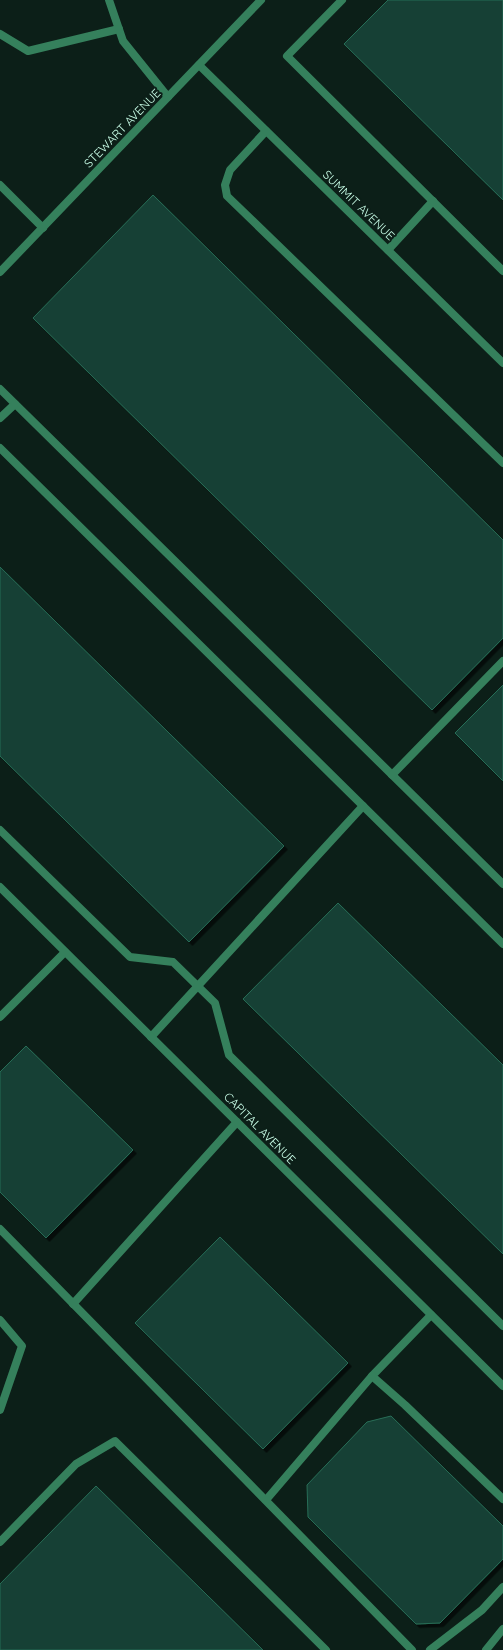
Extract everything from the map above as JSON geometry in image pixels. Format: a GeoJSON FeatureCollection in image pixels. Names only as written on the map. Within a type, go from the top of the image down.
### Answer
{"type":"FeatureCollection","features":[{"type":"Feature","properties":{"kind":"street"},"geometry":{"type":"LineString","coordinates":[[109,0],[123,41],[168,96]]}},
{"type":"Feature","properties":{"kind":"street","name":"STEWART AVENUE"},"geometry":{"type":"LineString","coordinates":[[0,272],[261,0]]}},
{"type":"Feature","properties":{"kind":"street"},"geometry":{"type":"LineString","coordinates":[[342,0],[286,56],[503,271]]}},
{"type":"Feature","properties":{"kind":"street"},"geometry":{"type":"LineString","coordinates":[[0,34],[28,51],[119,29]]}},
{"type":"Feature","properties":{"kind":"street","name":"SUMMIT AVENUE"},"geometry":{"type":"LineString","coordinates":[[199,65],[503,363]]}},
{"type":"Feature","properties":{"kind":"street"},"geometry":{"type":"LineString","coordinates":[[266,130],[230,170],[225,185],[227,196],[503,463]]}},
{"type":"Feature","properties":{"kind":"street"},"geometry":{"type":"LineString","coordinates":[[0,185],[43,228]]}},
{"type":"Feature","properties":{"kind":"street"},"geometry":{"type":"LineString","coordinates":[[388,250],[432,201]]}},
{"type":"Feature","properties":{"kind":"street"},"geometry":{"type":"LineString","coordinates":[[0,389],[503,884]]}},
{"type":"Feature","properties":{"kind":"street"},"geometry":{"type":"LineString","coordinates":[[0,418],[15,404]]}},
{"type":"Feature","properties":{"kind":"street"},"geometry":{"type":"LineString","coordinates":[[0,448],[503,944]]}},
{"type":"Feature","properties":{"kind":"street"},"geometry":{"type":"LineString","coordinates":[[392,775],[503,661]]}},
{"type":"Feature","properties":{"kind":"street"},"geometry":{"type":"LineString","coordinates":[[151,1037],[363,806]]}},
{"type":"Feature","properties":{"kind":"street"},"geometry":{"type":"LineString","coordinates":[[0,830],[130,957],[173,962],[198,986],[215,1003],[229,1055],[503,1326]]}},
{"type":"Feature","properties":{"kind":"street","name":"CAPITAL AVENUE"},"geometry":{"type":"LineString","coordinates":[[0,887],[503,1386]]}},
{"type":"Feature","properties":{"kind":"street"},"geometry":{"type":"LineString","coordinates":[[0,1018],[65,952]]}},
{"type":"Feature","properties":{"kind":"street"},"geometry":{"type":"LineString","coordinates":[[73,1304],[237,1122]]}},
{"type":"Feature","properties":{"kind":"street"},"geometry":{"type":"LineString","coordinates":[[0,1229],[412,1650]]}},
{"type":"Feature","properties":{"kind":"street"},"geometry":{"type":"LineString","coordinates":[[266,1500],[372,1376],[431,1314]]}},
{"type":"Feature","properties":{"kind":"street"},"geometry":{"type":"LineString","coordinates":[[0,1320],[22,1346],[0,1410]]}},
{"type":"Feature","properties":{"kind":"street"},"geometry":{"type":"LineString","coordinates":[[372,1376],[405,1405],[503,1500]]}},
{"type":"Feature","properties":{"kind":"street"},"geometry":{"type":"LineString","coordinates":[[0,1542],[76,1464],[115,1441],[326,1650]]}},
{"type":"Feature","properties":{"kind":"street"},"geometry":{"type":"LineString","coordinates":[[430,1650],[482,1610],[503,1587]]}},
{"type":"Feature","properties":{"kind":"street"},"geometry":{"type":"LineString","coordinates":[[486,1650],[503,1629]]}},
{"type":"Feature","properties":{"kind":"building"},"geometry":{"type":"Polygon","coordinates":[[[388,0],[503,0],[503,200],[344,44],[388,0]]]}},
{"type":"Feature","properties":{"kind":"building"},"geometry":{"type":"Polygon","coordinates":[[[153,195],[503,540],[503,638],[432,710],[33,318],[153,195]]]}},
{"type":"Feature","properties":{"kind":"building"},"geometry":{"type":"Polygon","coordinates":[[[0,567],[284,846],[189,942],[0,756],[0,567]]]}},
{"type":"Feature","properties":{"kind":"building"},"geometry":{"type":"Polygon","coordinates":[[[503,685],[503,781],[455,733],[503,685]]]}},
{"type":"Feature","properties":{"kind":"building"},"geometry":{"type":"Polygon","coordinates":[[[338,903],[503,1065],[503,1254],[243,999],[338,903]]]}},
{"type":"Feature","properties":{"kind":"building"},"geometry":{"type":"Polygon","coordinates":[[[26,1046],[133,1150],[46,1238],[0,1192],[0,1072],[26,1046]]]}},
{"type":"Feature","properties":{"kind":"building"},"geometry":{"type":"Polygon","coordinates":[[[220,1237],[348,1363],[263,1449],[135,1323],[220,1237]]]}},
{"type":"Feature","properties":{"kind":"building"},"geometry":{"type":"Polygon","coordinates":[[[391,1416],[503,1526],[503,1559],[440,1623],[416,1624],[308,1517],[307,1485],[367,1422],[391,1416]]]}},
{"type":"Feature","properties":{"kind":"building"},"geometry":{"type":"Polygon","coordinates":[[[96,1486],[263,1650],[0,1650],[0,1584],[96,1486]]]}}]}
